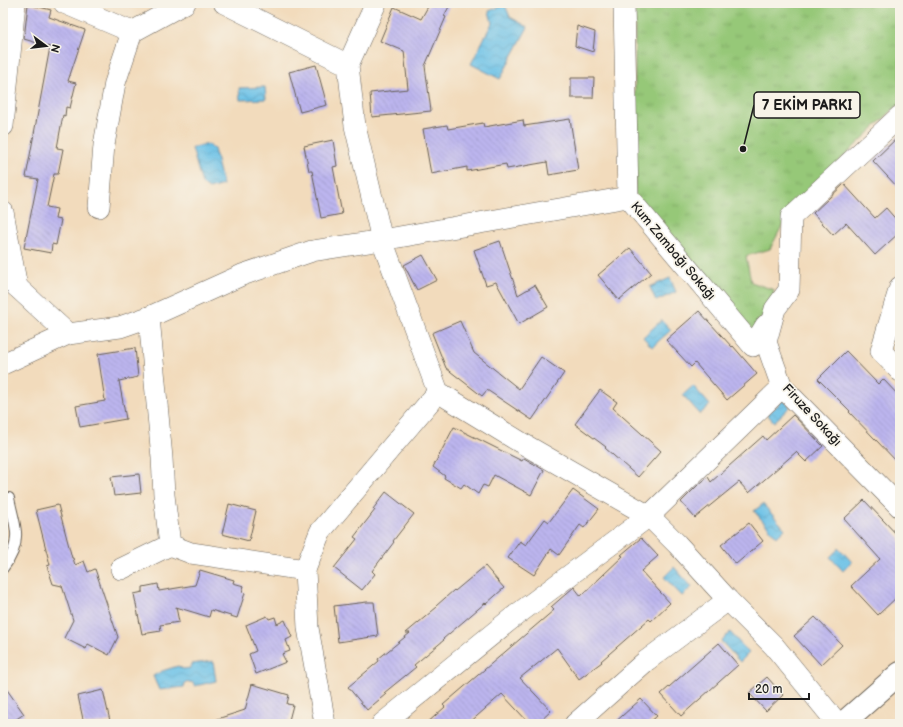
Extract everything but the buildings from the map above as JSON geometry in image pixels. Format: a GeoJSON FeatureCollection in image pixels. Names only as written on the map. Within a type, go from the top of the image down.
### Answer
{"type":"FeatureCollection","features":[{"type":"Feature","properties":{"kind":"street"},"geometry":{"type":"LineString","coordinates":[[3,126],[15,3]]}},
{"type":"Feature","properties":{"kind":"street"},"geometry":{"type":"LineString","coordinates":[[64,3],[132,32]]}},
{"type":"Feature","properties":{"kind":"street"},"geometry":{"type":"LineString","coordinates":[[99,207],[104,145],[114,83],[132,32],[185,3]]}},
{"type":"Feature","properties":{"kind":"street"},"geometry":{"type":"LineString","coordinates":[[224,3],[348,65]]}},
{"type":"Feature","properties":{"kind":"street"},"geometry":{"type":"LineString","coordinates":[[376,3],[348,65],[355,126],[382,240],[438,392],[527,446],[649,516],[677,544],[728,600],[774,646],[838,724]]}},
{"type":"Feature","properties":{"kind":"street","name":"Kum Zambağı Sokağı"},"geometry":{"type":"LineString","coordinates":[[624,3],[628,197],[753,346],[776,309]]}},
{"type":"Feature","properties":{"kind":"street","name":"Firuze Sokağı"},"geometry":{"type":"LineString","coordinates":[[900,116],[791,217],[789,290],[776,309],[766,342],[782,386],[900,507]]}},
{"type":"Feature","properties":{"kind":"street"},"geometry":{"type":"LineString","coordinates":[[3,364],[68,334],[120,327],[149,317],[242,275],[312,251],[628,197]]}},
{"type":"Feature","properties":{"kind":"street"},"geometry":{"type":"LineString","coordinates":[[3,212],[10,280],[68,334]]}},
{"type":"Feature","properties":{"kind":"street"},"geometry":{"type":"LineString","coordinates":[[900,287],[880,351],[900,371]]}},
{"type":"Feature","properties":{"kind":"street"},"geometry":{"type":"LineString","coordinates":[[149,317],[164,495],[170,545]]}},
{"type":"Feature","properties":{"kind":"street"},"geometry":{"type":"LineString","coordinates":[[382,724],[511,619],[649,516],[782,386]]}},
{"type":"Feature","properties":{"kind":"street"},"geometry":{"type":"LineString","coordinates":[[325,724],[308,628],[305,570],[320,532],[438,392]]}},
{"type":"Feature","properties":{"kind":"street"},"geometry":{"type":"LineString","coordinates":[[121,569],[170,545],[191,553],[305,570]]}},
{"type":"Feature","properties":{"kind":"street"},"geometry":{"type":"LineString","coordinates":[[574,724],[646,661],[728,600]]}},
{"type":"Feature","properties":{"kind":"street"},"geometry":{"type":"LineString","coordinates":[[842,724],[900,673]]}},
{"type":"Feature","properties":{"kind":"lane"},"geometry":{"type":"LineString","coordinates":[[3,568],[10,557],[15,544],[16,533],[9,498]]}},
{"type":"Feature","properties":{"kind":"green space"},"geometry":{"type":"Polygon","coordinates":[[[635,3],[900,3],[900,103],[793,205],[770,249],[746,256],[751,282],[774,290],[771,315],[754,335],[635,194],[635,3]]]}},
{"type":"Feature","properties":{"kind":"water"},"geometry":{"type":"Polygon","coordinates":[[[505,5],[510,17],[528,27],[500,79],[471,64],[492,23],[489,11],[505,5]]]}},
{"type":"Feature","properties":{"kind":"water"},"geometry":{"type":"Polygon","coordinates":[[[265,87],[266,99],[240,100],[239,88],[265,87]]]}},
{"type":"Feature","properties":{"kind":"water"},"geometry":{"type":"Polygon","coordinates":[[[208,144],[214,149],[223,185],[209,189],[202,184],[192,148],[208,144]]]}},
{"type":"Feature","properties":{"kind":"water"},"geometry":{"type":"Polygon","coordinates":[[[670,278],[676,292],[656,301],[650,287],[670,278]]]}},
{"type":"Feature","properties":{"kind":"water"},"geometry":{"type":"Polygon","coordinates":[[[662,320],[671,330],[652,347],[643,337],[662,320]]]}},
{"type":"Feature","properties":{"kind":"water"},"geometry":{"type":"Polygon","coordinates":[[[693,386],[710,405],[700,414],[683,395],[693,386]]]}},
{"type":"Feature","properties":{"kind":"water"},"geometry":{"type":"Polygon","coordinates":[[[784,400],[790,407],[774,422],[767,414],[784,400]]]}},
{"type":"Feature","properties":{"kind":"water"},"geometry":{"type":"Polygon","coordinates":[[[763,504],[785,529],[777,537],[754,511],[763,504]]]}},
{"type":"Feature","properties":{"kind":"water"},"geometry":{"type":"Polygon","coordinates":[[[839,548],[852,562],[843,571],[830,557],[839,548]]]}},
{"type":"Feature","properties":{"kind":"water"},"geometry":{"type":"Polygon","coordinates":[[[674,567],[692,587],[682,596],[664,577],[674,567]]]}},
{"type":"Feature","properties":{"kind":"water"},"geometry":{"type":"Polygon","coordinates":[[[730,632],[749,653],[740,662],[721,641],[730,632]]]}},
{"type":"Feature","properties":{"kind":"water"},"geometry":{"type":"Polygon","coordinates":[[[213,661],[216,681],[195,686],[192,682],[185,683],[184,687],[159,690],[153,676],[162,671],[178,666],[183,669],[190,668],[192,664],[213,661]]]}},
{"type":"Feature","properties":{"kind":"place","name":"7 EKİM PARKI"},"geometry":{"type":"Point","coordinates":[743,149]}}]}
